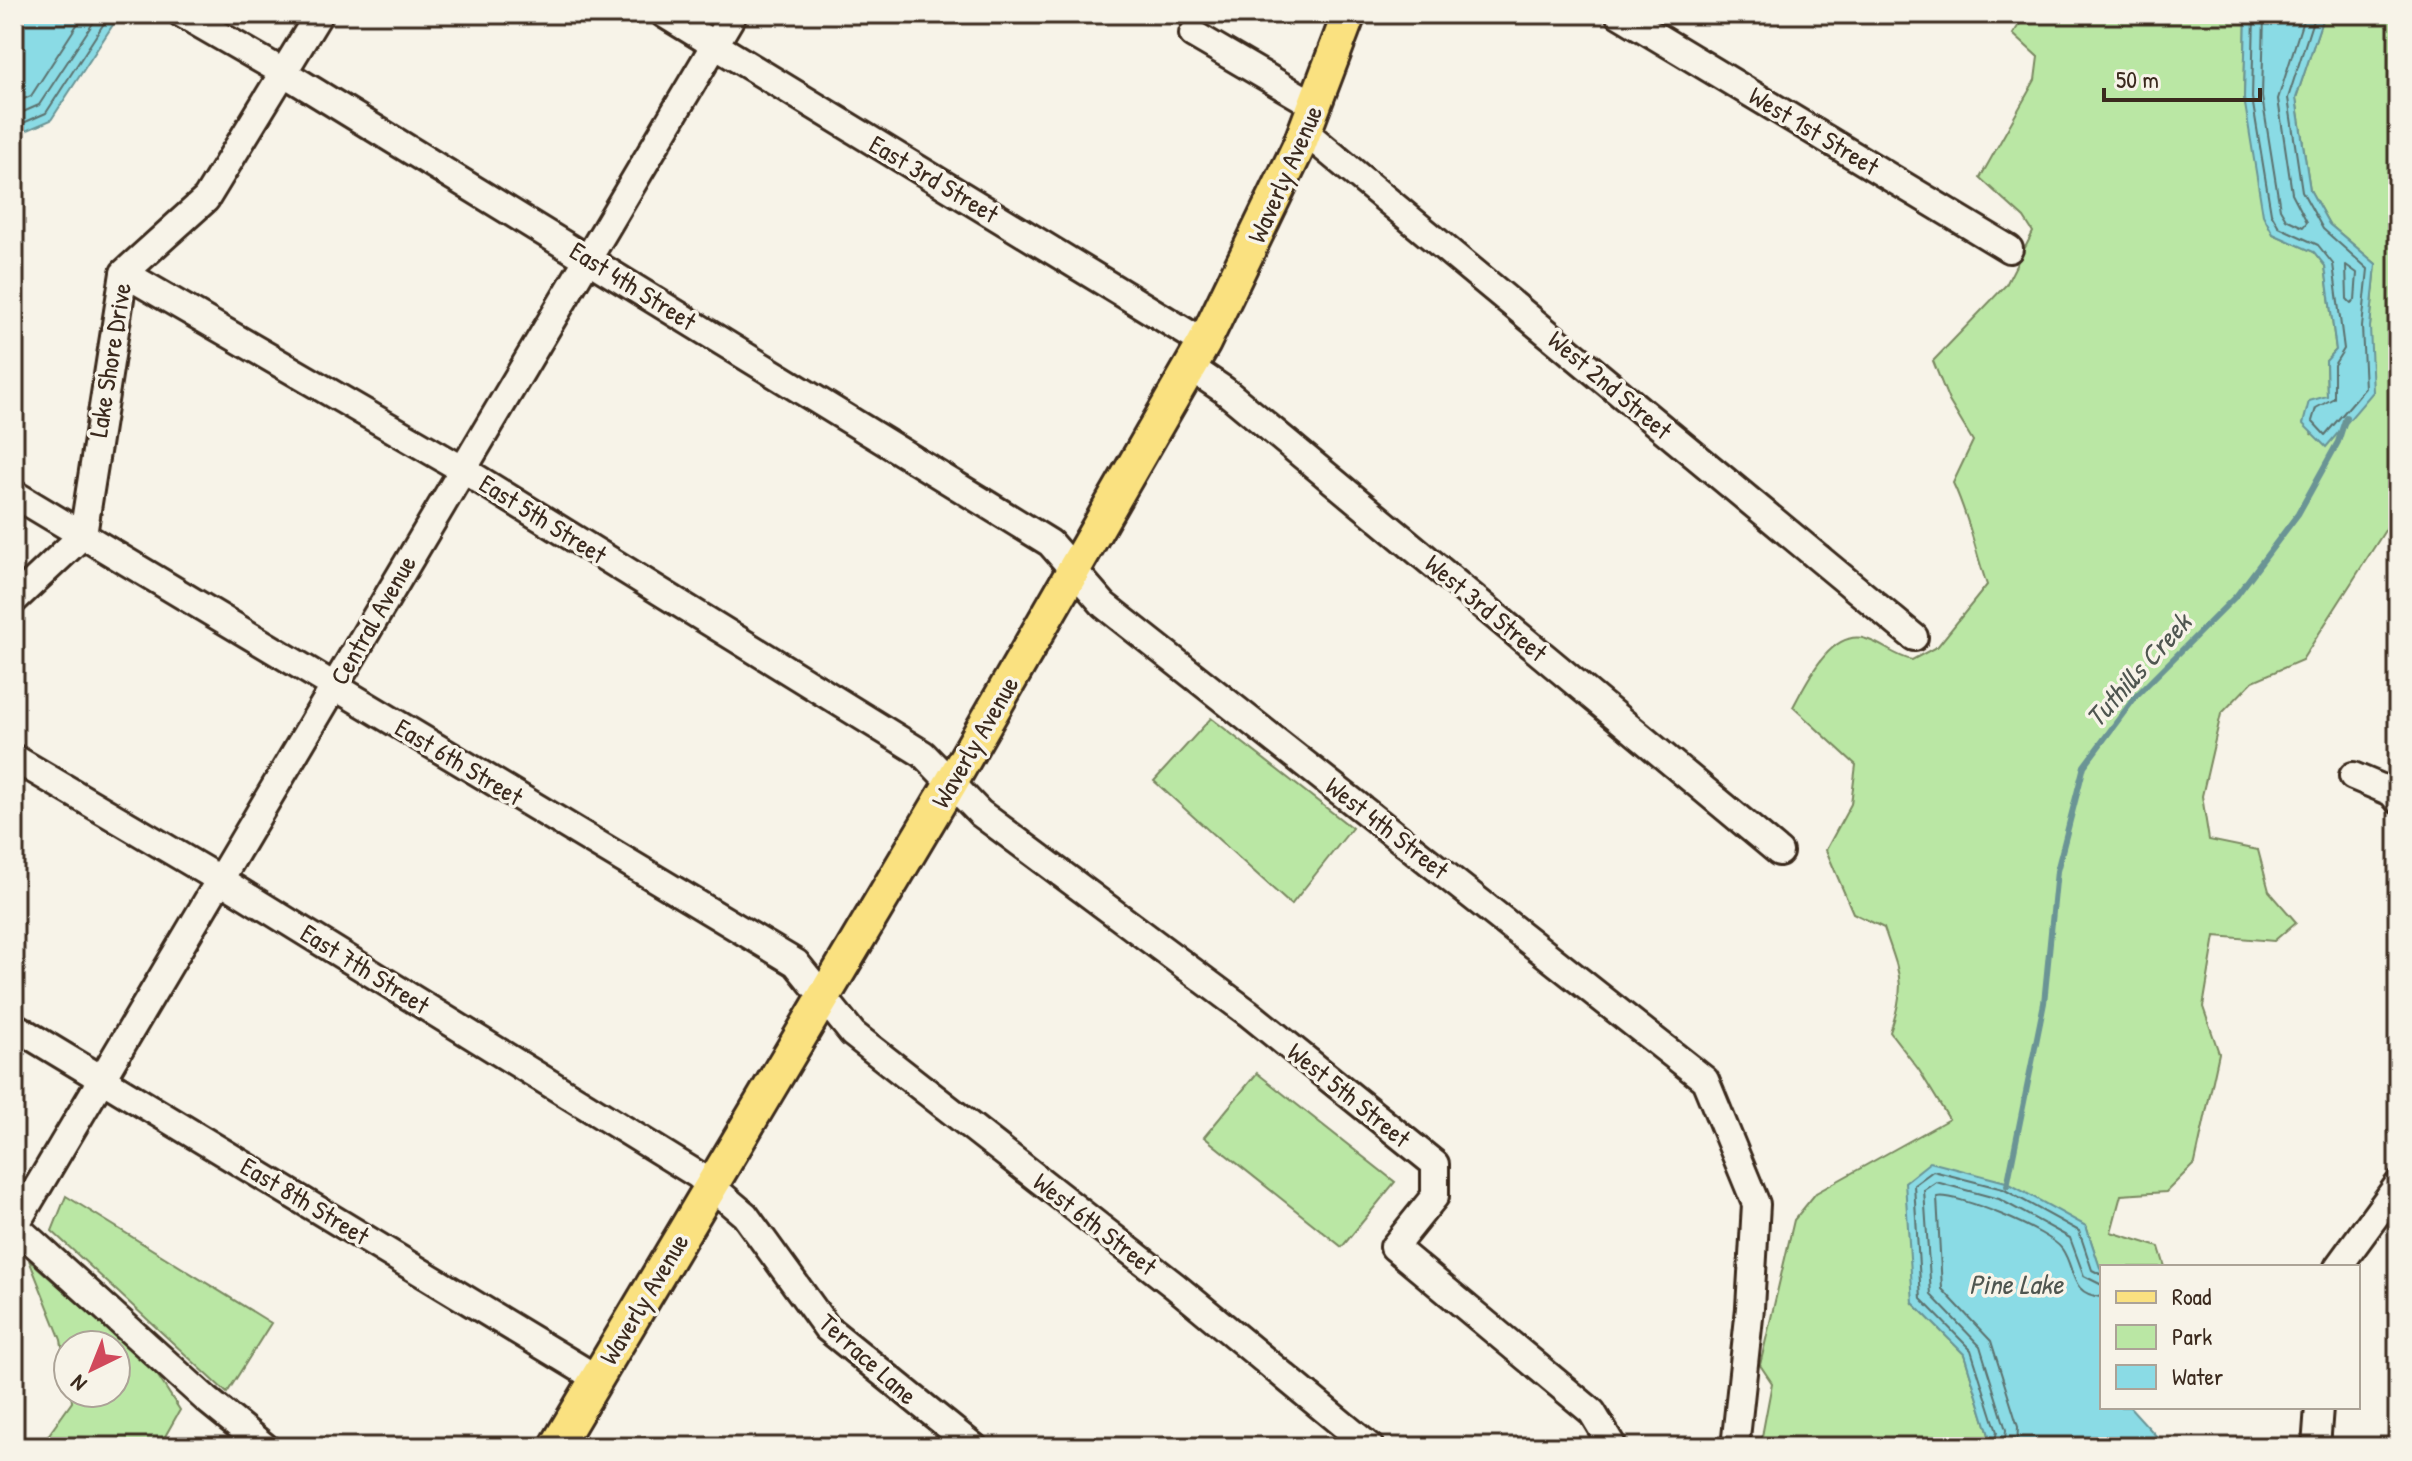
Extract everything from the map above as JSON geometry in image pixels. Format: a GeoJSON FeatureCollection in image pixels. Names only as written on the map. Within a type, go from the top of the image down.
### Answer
{"type":"FeatureCollection","features":[{"type":"Feature","properties":{"kind":"main road","name":"Waverly Avenue"},"geometry":{"type":"LineString","coordinates":[[556,1447],[951,783],[1197,355],[1310,119],[1349,14]]}},
{"type":"Feature","properties":{"kind":"street","name":"East 4th Street"},"geometry":{"type":"LineString","coordinates":[[182,14],[587,257],[1041,537],[1073,571]]}},
{"type":"Feature","properties":{"kind":"street","name":"Lake Shore Drive"},"geometry":{"type":"LineString","coordinates":[[83,535],[124,273],[206,199],[281,71],[319,14]]}},
{"type":"Feature","properties":{"kind":"street","name":"East 3rd Street"},"geometry":{"type":"LineString","coordinates":[[664,14],[1197,355]]}},
{"type":"Feature","properties":{"kind":"street","name":"Central Avenue"},"geometry":{"type":"LineString","coordinates":[[14,1226],[733,14]]}},
{"type":"Feature","properties":{"kind":"street","name":"West 1st Street"},"geometry":{"type":"LineString","coordinates":[[1619,14],[2009,249]]}},
{"type":"Feature","properties":{"kind":"street","name":"West 2nd Street"},"geometry":{"type":"LineString","coordinates":[[1193,34],[1310,119],[1914,637]]}},
{"type":"Feature","properties":{"kind":"street","name":"East 5th Street"},"geometry":{"type":"LineString","coordinates":[[124,273],[462,469],[917,749],[951,783]]}},
{"type":"Feature","properties":{"kind":"street","name":"West 3rd Street"},"geometry":{"type":"LineString","coordinates":[[1197,355],[1224,390],[1779,852]]}},
{"type":"Feature","properties":{"kind":"street","name":"East 6th Street"},"geometry":{"type":"LineString","coordinates":[[14,494],[796,963],[824,999]]}},
{"type":"Feature","properties":{"kind":"street"},"geometry":{"type":"LineString","coordinates":[[14,600],[83,535]]}},
{"type":"Feature","properties":{"kind":"street","name":"West 4th Street"},"geometry":{"type":"LineString","coordinates":[[1073,571],[1104,605],[1705,1080],[1756,1204],[1750,1308],[1735,1447]]}},
{"type":"Feature","properties":{"kind":"street","name":"East 7th Street"},"geometry":{"type":"LineString","coordinates":[[14,758],[219,879],[712,1186]]}},
{"type":"Feature","properties":{"kind":"street"},"geometry":{"type":"LineString","coordinates":[[2353,776],[2391,792],[2398,800]]}},
{"type":"Feature","properties":{"kind":"street","name":"West 5th Street"},"geometry":{"type":"LineString","coordinates":[[951,783],[980,813],[1247,1012],[1435,1164],[1435,1196],[1394,1247],[1592,1412],[1613,1447]]}},
{"type":"Feature","properties":{"kind":"street","name":"West 6th Street"},"geometry":{"type":"LineString","coordinates":[[824,999],[853,1034],[1175,1286],[1370,1447]]}},
{"type":"Feature","properties":{"kind":"street","name":"East 8th Street"},"geometry":{"type":"LineString","coordinates":[[14,1026],[596,1378]]}},
{"type":"Feature","properties":{"kind":"street"},"geometry":{"type":"LineString","coordinates":[[2339,1265],[2398,1185]]}},
{"type":"Feature","properties":{"kind":"street","name":"Terrace Lane"},"geometry":{"type":"LineString","coordinates":[[712,1186],[745,1215],[827,1328],[954,1434],[974,1447]]}},
{"type":"Feature","properties":{"kind":"street"},"geometry":{"type":"LineString","coordinates":[[14,1226],[206,1399],[265,1447]]}},
{"type":"Feature","properties":{"kind":"street"},"geometry":{"type":"LineString","coordinates":[[2316,1447],[2319,1409]]}},
{"type":"Feature","properties":{"kind":"green space"},"geometry":{"type":"Polygon","coordinates":[[[2026,14],[2246,14],[2244,98],[2273,234],[2314,252],[2325,266],[2336,350],[2326,361],[2327,396],[2311,435],[2370,327],[2376,264],[2329,224],[2310,190],[2296,98],[2324,14],[2385,14],[2398,19],[2398,510],[2302,660],[2253,681],[2221,714],[2202,796],[2209,840],[2258,850],[2269,891],[2296,922],[2274,941],[2215,936],[2203,1007],[2219,1053],[2195,1163],[2166,1192],[2121,1195],[2111,1232],[2159,1247],[2164,1265],[2100,1265],[2100,1268],[2086,1226],[1913,1303],[1964,1354],[1989,1435],[1984,1447],[1760,1447],[1772,1383],[1760,1365],[1794,1220],[1816,1193],[1949,1119],[1919,1070],[1890,1032],[1900,990],[1894,957],[1884,928],[1853,913],[1826,850],[1851,804],[1856,765],[1793,707],[1821,660],[1842,642],[1853,638],[1866,639],[1912,660],[1938,646],[1987,585],[1953,483],[1973,441],[1949,401],[1933,361],[2006,285],[2033,232],[2024,218],[1980,178],[2035,80],[2038,57],[2013,34],[2026,14]]]}},
{"type":"Feature","properties":{"kind":"green space"},"geometry":{"type":"Polygon","coordinates":[[[1211,718],[1352,828],[1291,905],[1154,781],[1211,718]]]}},
{"type":"Feature","properties":{"kind":"green space"},"geometry":{"type":"Polygon","coordinates":[[[1257,1073],[1395,1182],[1342,1247],[1204,1137],[1257,1073]]]}},
{"type":"Feature","properties":{"kind":"green space"},"geometry":{"type":"Polygon","coordinates":[[[66,1196],[271,1323],[227,1393],[52,1231],[66,1196]]]}},
{"type":"Feature","properties":{"kind":"green space"},"geometry":{"type":"Polygon","coordinates":[[[29,1260],[107,1329],[57,1329],[29,1260]]]}},
{"type":"Feature","properties":{"kind":"green space"},"geometry":{"type":"Polygon","coordinates":[[[132,1351],[154,1370],[180,1410],[159,1447],[40,1447],[67,1409],[132,1409],[132,1351]]]}},
{"type":"Feature","properties":{"kind":"water"},"geometry":{"type":"Polygon","coordinates":[[[14,14],[120,14],[51,120],[14,136],[14,14]]]}},
{"type":"Feature","properties":{"kind":"water"},"geometry":{"type":"Polygon","coordinates":[[[2246,14],[2324,14],[2296,98],[2310,190],[2329,224],[2376,264],[2370,327],[2373,392],[2326,447],[2303,424],[2309,401],[2327,396],[2326,361],[2336,350],[2325,266],[2314,252],[2273,234],[2263,215],[2244,98],[2246,14]]]}},
{"type":"Feature","properties":{"kind":"water","name":"Pine Lake"},"geometry":{"type":"Polygon","coordinates":[[[1930,1162],[2006,1182],[2086,1226],[2100,1268],[2100,1409],[2132,1409],[2158,1438],[2158,1447],[1984,1447],[1989,1435],[1964,1354],[1913,1303],[1905,1182],[1930,1162]]]}},
{"type":"Feature","properties":{"kind":"waterway","name":"Tuthills Creek"},"geometry":{"type":"LineString","coordinates":[[2007,1186],[2044,1003],[2057,871],[2084,766],[2136,696],[2237,595],[2298,514],[2338,442],[2346,417]]}}]}
